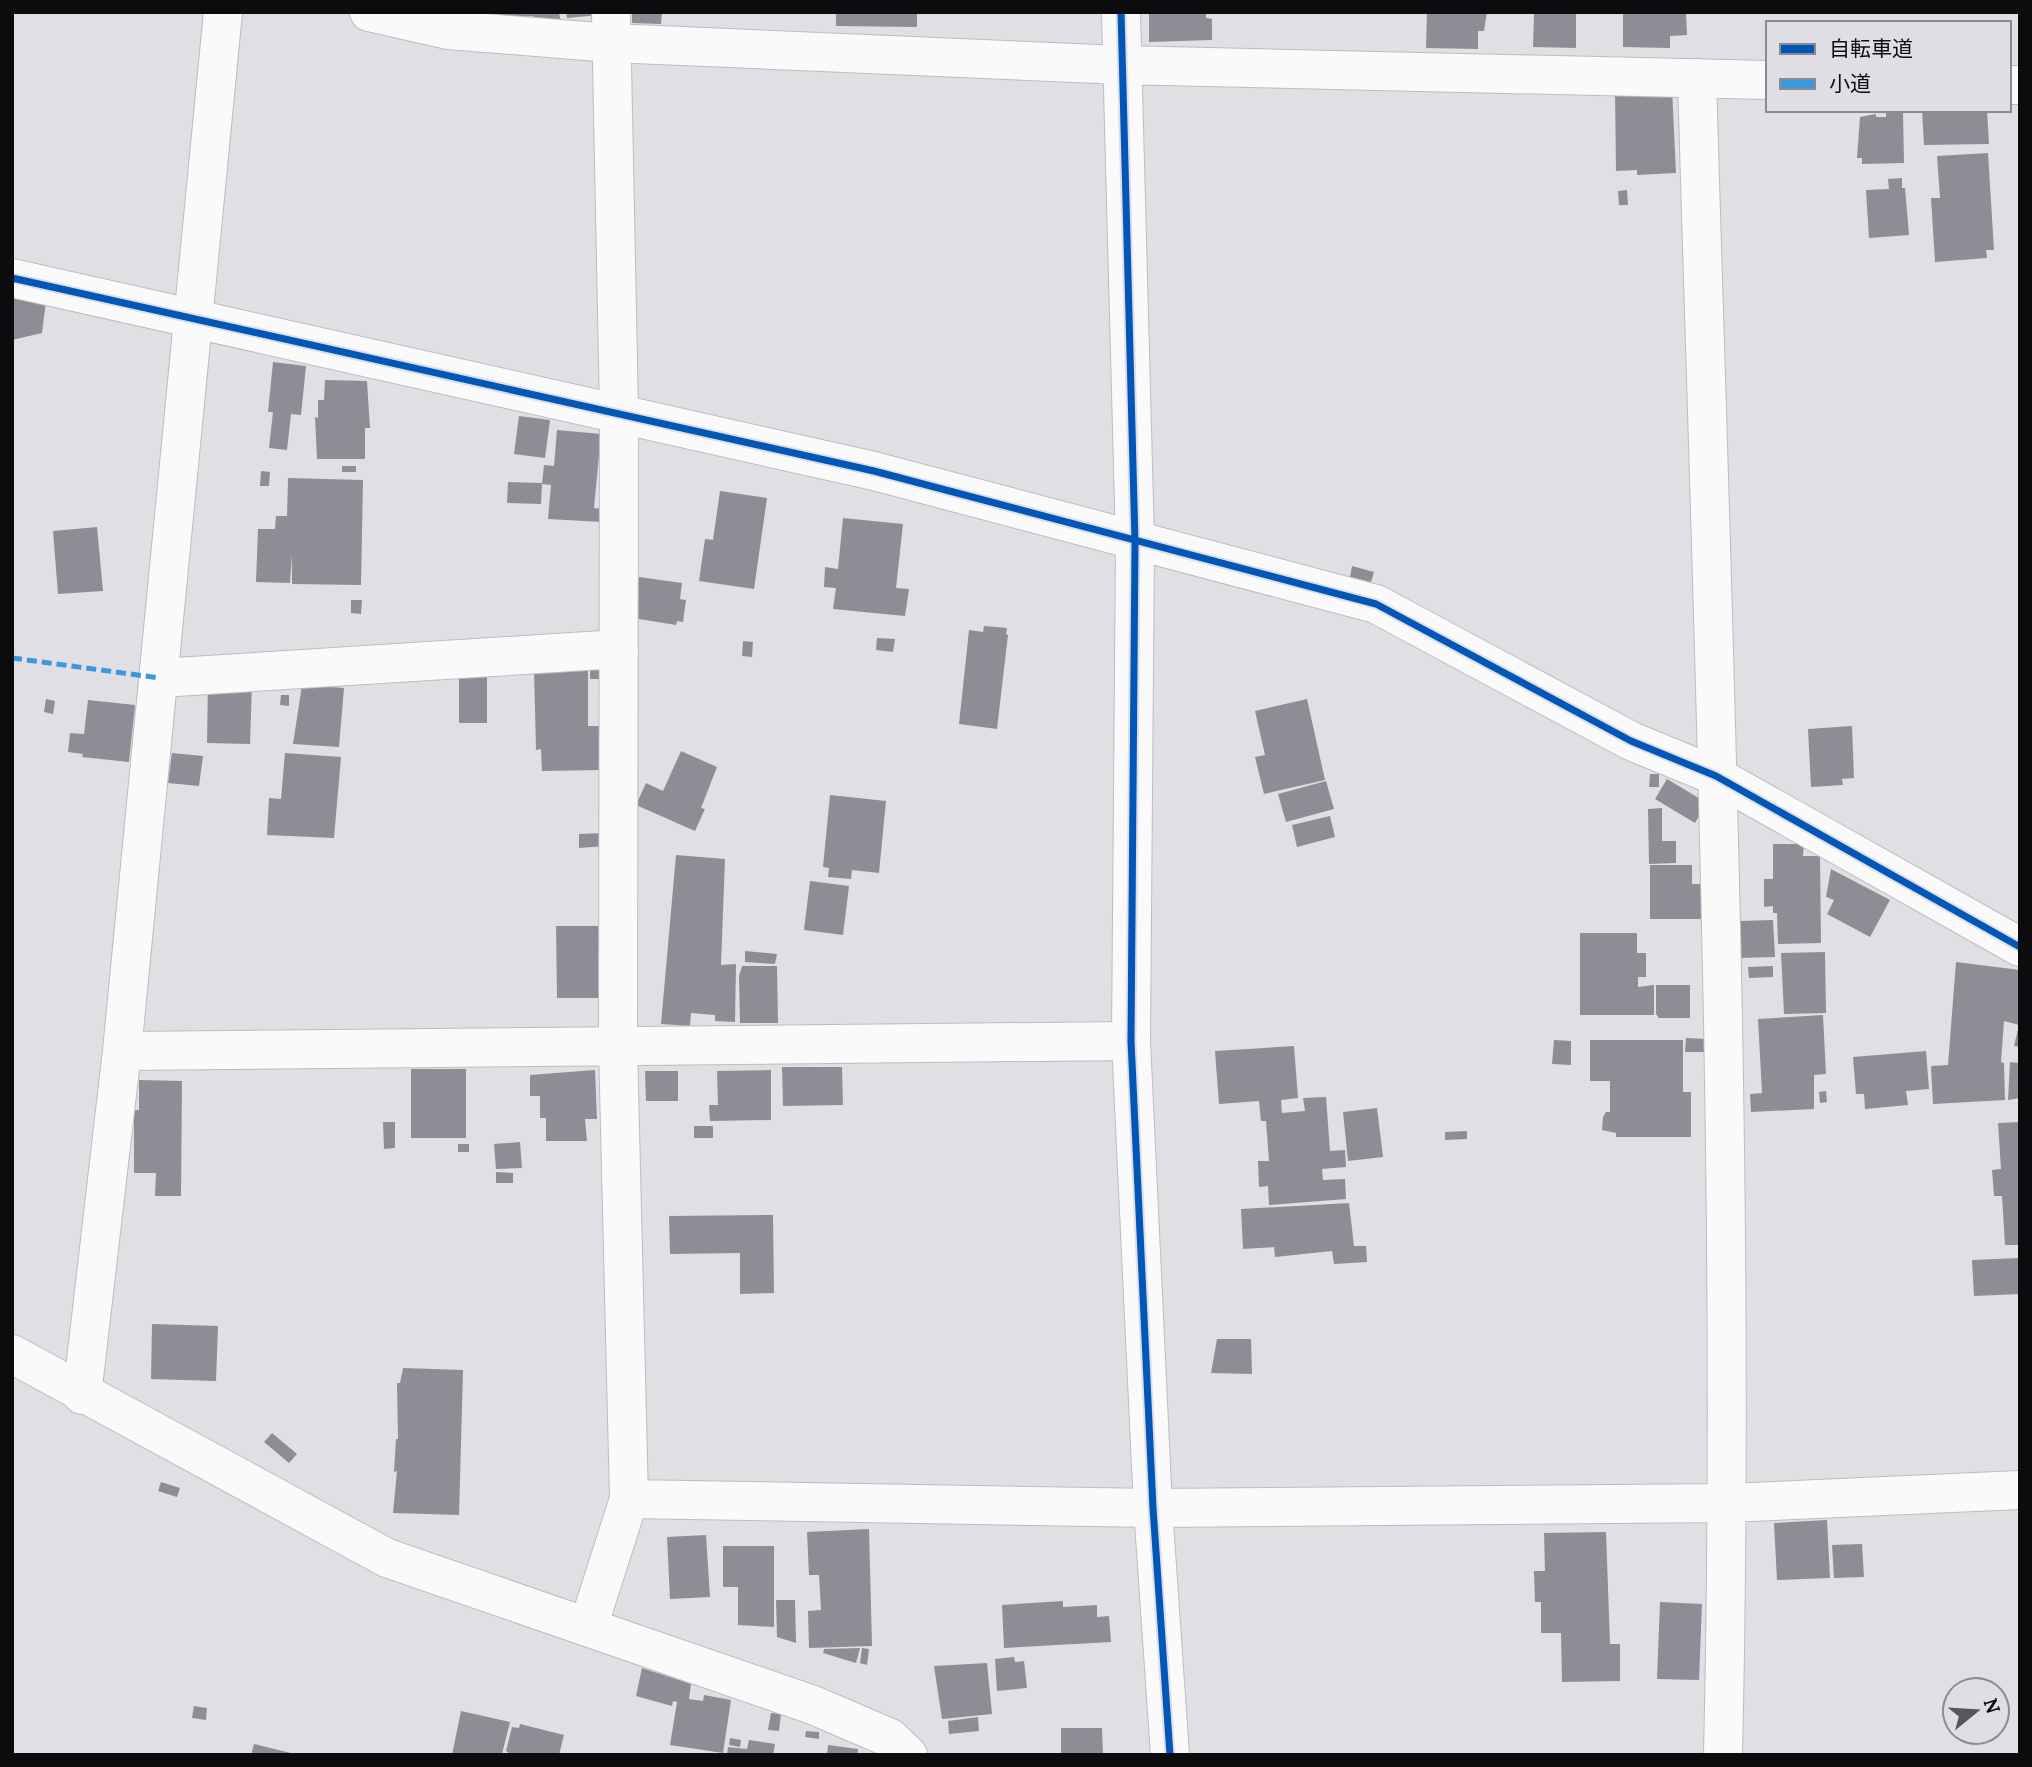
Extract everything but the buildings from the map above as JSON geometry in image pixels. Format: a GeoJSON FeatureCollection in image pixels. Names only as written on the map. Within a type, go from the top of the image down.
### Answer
{"type":"FeatureCollection","features":[{"type":"Feature","properties":{"kind":"street"},"geometry":{"type":"LineString","coordinates":[[82,1395],[122,1051],[223,12]]}},
{"type":"Feature","properties":{"kind":"street"},"geometry":{"type":"LineString","coordinates":[[369,12],[448,30],[611,27],[1121,65],[1766,80]]}},
{"type":"Feature","properties":{"kind":"street"},"geometry":{"type":"LineString","coordinates":[[1122,12],[1121,65],[1135,542],[1131,1041],[1153,1508],[1170,1755]]}},
{"type":"Feature","properties":{"kind":"street"},"geometry":{"type":"LineString","coordinates":[[588,1627],[629,1499],[618,1046],[619,412],[611,27]]}},
{"type":"Feature","properties":{"kind":"street"},"geometry":{"type":"LineString","coordinates":[[1697,78],[1717,776],[1729,1503],[1723,1755]]}},
{"type":"Feature","properties":{"kind":"street"},"geometry":{"type":"LineString","coordinates":[[12,278],[193,321],[619,412],[874,471],[1377,604],[1631,741],[1717,776],[2020,947]]}},
{"type":"Feature","properties":{"kind":"street"},"geometry":{"type":"LineString","coordinates":[[160,678],[619,649]]}},
{"type":"Feature","properties":{"kind":"street"},"geometry":{"type":"LineString","coordinates":[[122,1051],[875,1046],[1131,1041]]}},
{"type":"Feature","properties":{"kind":"street"},"geometry":{"type":"LineString","coordinates":[[12,1354],[82,1395],[387,1558],[813,1705],[890,1738],[908,1755]]}},
{"type":"Feature","properties":{"kind":"street"},"geometry":{"type":"LineString","coordinates":[[629,1499],[1153,1508],[1729,1503],[2020,1490]]}},
{"type":"Feature","properties":{"kind":"marked path"},"geometry":{"type":"LineString","coordinates":[[12,658],[160,678]]}},
{"type":"Feature","properties":{"kind":"cycle path"},"geometry":{"type":"LineString","coordinates":[[1121,12],[1135,542],[1131,1041],[1153,1508],[1170,1755]]}},
{"type":"Feature","properties":{"kind":"cycle path"},"geometry":{"type":"LineString","coordinates":[[12,278],[874,471],[1376,604],[1631,741],[1716,776],[2020,947]]}}]}
